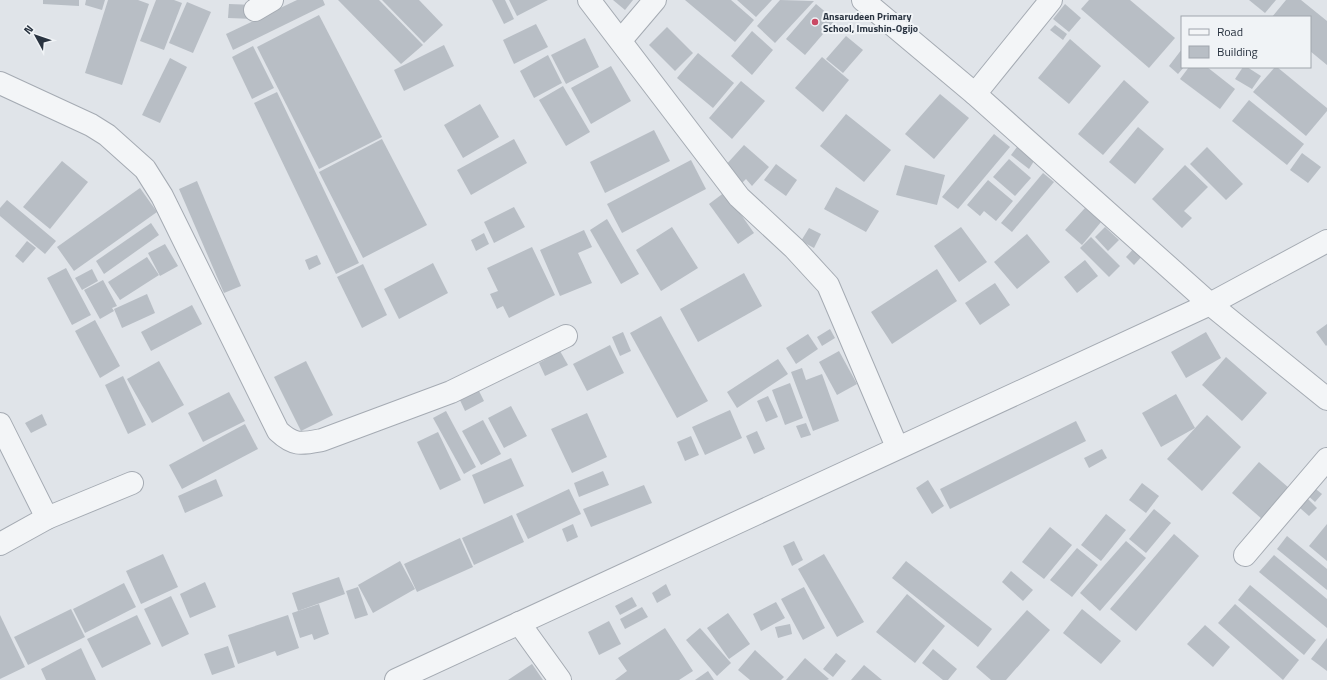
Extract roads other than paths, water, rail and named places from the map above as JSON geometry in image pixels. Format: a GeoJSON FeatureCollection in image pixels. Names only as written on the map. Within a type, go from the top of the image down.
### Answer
{"type":"FeatureCollection","features":[{"type":"Feature","properties":{"kind":"street"},"geometry":{"type":"LineString","coordinates":[[589,0],[621,40],[739,197],[794,248],[828,285],[897,447]]}},
{"type":"Feature","properties":{"kind":"street"},"geometry":{"type":"LineString","coordinates":[[621,40],[655,0]]}},
{"type":"Feature","properties":{"kind":"street"},"geometry":{"type":"LineString","coordinates":[[863,0],[975,94],[1210,304],[1327,399]]}},
{"type":"Feature","properties":{"kind":"street"},"geometry":{"type":"LineString","coordinates":[[975,94],[1051,0]]}},
{"type":"Feature","properties":{"kind":"street"},"geometry":{"type":"LineString","coordinates":[[0,83],[91,125],[107,135],[145,169],[162,196],[278,431],[288,440],[302,444],[322,440],[451,392],[566,336]]}},
{"type":"Feature","properties":{"kind":"street"},"geometry":{"type":"LineString","coordinates":[[396,680],[897,447],[1210,304],[1327,241]]}},
{"type":"Feature","properties":{"kind":"street"},"geometry":{"type":"LineString","coordinates":[[0,424],[47,518]]}},
{"type":"Feature","properties":{"kind":"street"},"geometry":{"type":"LineString","coordinates":[[1245,555],[1327,459]]}},
{"type":"Feature","properties":{"kind":"street"},"geometry":{"type":"LineString","coordinates":[[0,544],[47,518],[132,483]]}},
{"type":"Feature","properties":{"kind":"street"},"geometry":{"type":"LineString","coordinates":[[519,623],[560,680]]}},
{"type":"Feature","properties":{"kind":"place","name":"Ansarudeen Primary School, Imushin-Ogijo"},"geometry":{"type":"Point","coordinates":[815,22]}}]}
